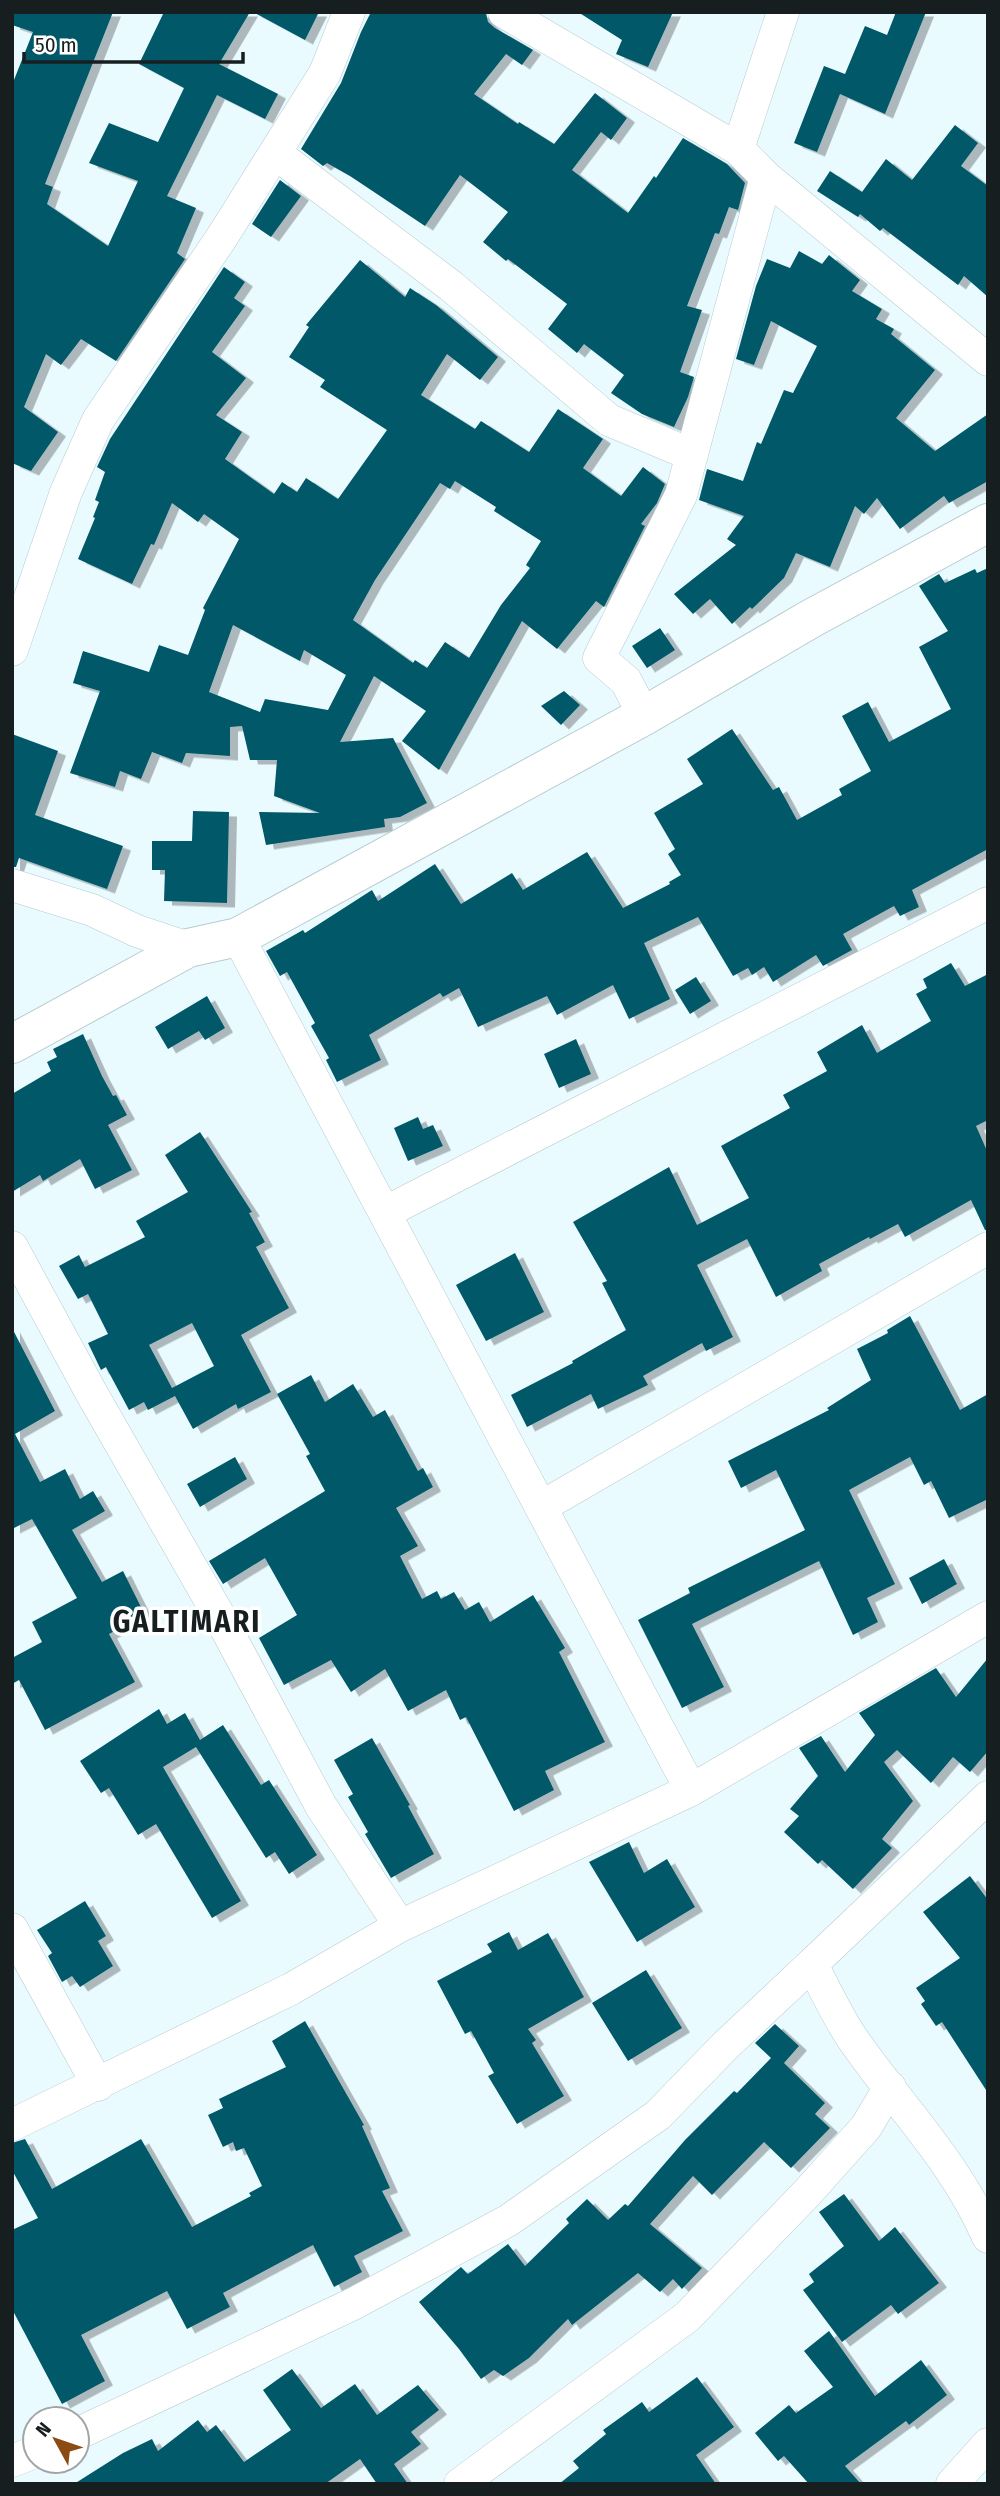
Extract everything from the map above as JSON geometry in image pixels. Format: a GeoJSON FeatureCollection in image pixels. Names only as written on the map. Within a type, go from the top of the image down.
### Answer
{"type":"FeatureCollection","features":[{"type":"Feature","properties":{"kind":"street"},"geometry":{"type":"LineString","coordinates":[[12,650],[66,492],[98,419],[222,237],[325,74],[349,12]]}},
{"type":"Feature","properties":{"kind":"street"},"geometry":{"type":"LineString","coordinates":[[504,12],[738,149],[766,177],[988,360]]}},
{"type":"Feature","properties":{"kind":"street"},"geometry":{"type":"LineString","coordinates":[[738,149],[783,12]]}},
{"type":"Feature","properties":{"kind":"street"},"geometry":{"type":"LineString","coordinates":[[275,153],[451,286],[609,420],[692,455]]}},
{"type":"Feature","properties":{"kind":"street"},"geometry":{"type":"LineString","coordinates":[[644,716],[626,681],[599,658],[681,495],[766,177]]}},
{"type":"Feature","properties":{"kind":"street"},"geometry":{"type":"LineString","coordinates":[[12,1044],[188,948],[238,937],[644,716],[812,618],[988,523]]}},
{"type":"Feature","properties":{"kind":"street"},"geometry":{"type":"LineString","coordinates":[[12,885],[92,910],[137,931],[188,948]]}},
{"type":"Feature","properties":{"kind":"street"},"geometry":{"type":"LineString","coordinates":[[386,1212],[988,903]]}},
{"type":"Feature","properties":{"kind":"street"},"geometry":{"type":"LineString","coordinates":[[238,937],[691,1790]]}},
{"type":"Feature","properties":{"kind":"street"},"geometry":{"type":"LineString","coordinates":[[12,1247],[92,1394],[217,1612],[321,1806],[400,1926]]}},
{"type":"Feature","properties":{"kind":"street"},"geometry":{"type":"LineString","coordinates":[[541,1507],[988,1248]]}},
{"type":"Feature","properties":{"kind":"street"},"geometry":{"type":"LineString","coordinates":[[12,2125],[291,1989],[400,1926],[691,1790],[988,1617]]}},
{"type":"Feature","properties":{"kind":"street"},"geometry":{"type":"LineString","coordinates":[[91,2427],[355,2303],[509,2220],[658,2115],[724,2046],[988,1797]]}},
{"type":"Feature","properties":{"kind":"street"},"geometry":{"type":"LineString","coordinates":[[12,1929],[98,2085]]}},
{"type":"Feature","properties":{"kind":"street"},"geometry":{"type":"LineString","coordinates":[[812,1965],[850,2034],[930,2138],[978,2214],[988,2237]]}},
{"type":"Feature","properties":{"kind":"street"},"geometry":{"type":"LineString","coordinates":[[460,2484],[687,2317],[807,2193],[866,2127],[890,2087]]}},
{"type":"Feature","properties":{"kind":"street"},"geometry":{"type":"LineString","coordinates":[[952,2484],[988,2444]]}},
{"type":"Feature","properties":{"kind":"building"},"geometry":{"type":"Polygon","coordinates":[[[12,12],[113,12],[45,184],[53,187],[47,204],[108,246],[138,181],[89,163],[109,123],[158,142],[184,88],[139,64],[164,12],[250,12],[219,64],[278,94],[265,119],[217,95],[167,196],[196,208],[177,253],[185,259],[116,361],[81,339],[61,365],[46,354],[24,407],[58,432],[31,471],[12,463],[12,85],[33,32],[12,25],[12,12]]]}},
{"type":"Feature","properties":{"kind":"building"},"geometry":{"type":"Polygon","coordinates":[[[253,12],[319,12],[305,40],[253,12]]]}},
{"type":"Feature","properties":{"kind":"building"},"geometry":{"type":"Polygon","coordinates":[[[371,12],[486,13],[488,22],[495,28],[533,50],[522,65],[506,54],[474,94],[518,124],[519,122],[554,144],[595,93],[627,118],[611,140],[601,132],[572,170],[628,213],[683,138],[727,164],[745,183],[738,210],[729,207],[719,234],[715,233],[687,306],[702,310],[680,372],[694,377],[674,427],[642,414],[611,393],[624,375],[584,344],[577,353],[548,329],[567,304],[483,242],[508,212],[460,175],[425,226],[350,176],[327,163],[323,166],[301,149],[341,83],[371,12]]]}},
{"type":"Feature","properties":{"kind":"building"},"geometry":{"type":"Polygon","coordinates":[[[578,12],[673,12],[648,67],[616,54],[622,40],[578,12]]]}},
{"type":"Feature","properties":{"kind":"building"},"geometry":{"type":"Polygon","coordinates":[[[896,12],[926,12],[885,114],[840,94],[817,152],[794,143],[824,66],[845,74],[865,26],[887,35],[896,12]]]}},
{"type":"Feature","properties":{"kind":"building"},"geometry":{"type":"Polygon","coordinates":[[[955,125],[978,143],[961,166],[988,186],[988,297],[964,276],[958,285],[883,228],[880,231],[860,214],[858,217],[817,191],[830,171],[862,192],[886,159],[912,180],[955,125]]]}},
{"type":"Feature","properties":{"kind":"building"},"geometry":{"type":"Polygon","coordinates":[[[280,180],[301,196],[271,237],[252,224],[280,180]]]}},
{"type":"Feature","properties":{"kind":"building"},"geometry":{"type":"Polygon","coordinates":[[[799,251],[822,264],[829,255],[860,280],[852,291],[882,309],[876,319],[894,329],[891,334],[935,370],[896,418],[935,451],[988,414],[988,481],[949,503],[944,496],[900,529],[877,498],[864,514],[855,506],[830,567],[796,553],[784,578],[732,624],[710,599],[693,614],[674,594],[736,545],[727,539],[744,516],[699,500],[707,469],[743,481],[757,442],[761,444],[784,390],[793,393],[817,346],[771,321],[754,365],[736,359],[756,286],[767,259],[790,268],[799,251]]]}},
{"type":"Feature","properties":{"kind":"building"},"geometry":{"type":"Polygon","coordinates":[[[360,260],[405,297],[410,288],[436,305],[498,357],[480,380],[447,354],[421,395],[475,429],[481,421],[529,452],[558,409],[603,439],[583,468],[621,496],[643,467],[665,484],[657,503],[641,524],[645,526],[604,607],[596,601],[557,649],[522,621],[439,770],[402,741],[426,711],[374,676],[340,742],[393,738],[427,803],[400,817],[384,819],[385,827],[266,845],[259,812],[320,813],[274,796],[277,760],[250,760],[242,726],[230,727],[230,756],[186,753],[182,763],[152,752],[141,779],[120,771],[115,787],[70,773],[100,691],[73,683],[83,651],[149,672],[159,645],[188,655],[205,610],[203,608],[239,539],[204,514],[198,522],[172,503],[154,545],[151,544],[132,584],[78,559],[95,518],[93,517],[99,502],[95,500],[105,472],[97,467],[110,439],[224,267],[245,282],[234,298],[245,306],[212,352],[246,378],[216,415],[242,432],[225,459],[274,494],[282,482],[297,492],[306,478],[338,499],[387,430],[320,387],[325,380],[289,357],[309,327],[306,325],[360,260]],[[455,481],[450,489],[440,483],[375,580],[353,620],[413,663],[415,660],[427,668],[445,642],[469,658],[501,605],[530,568],[526,565],[541,541],[494,511],[496,507],[455,481]],[[233,625],[209,692],[260,712],[265,699],[328,710],[346,675],[304,650],[300,661],[233,625]]]}},
{"type":"Feature","properties":{"kind":"building"},"geometry":{"type":"Polygon","coordinates":[[[988,568],[988,849],[912,890],[919,907],[900,916],[894,906],[843,934],[852,950],[823,966],[816,955],[773,982],[764,967],[752,975],[748,968],[733,976],[698,917],[644,943],[670,999],[629,1019],[613,985],[557,1015],[547,996],[478,1027],[459,988],[443,997],[440,993],[369,1035],[381,1060],[337,1082],[326,1060],[329,1058],[311,1026],[315,1023],[287,972],[280,976],[266,951],[303,930],[305,933],[372,890],[378,901],[435,864],[461,904],[512,873],[523,890],[587,852],[623,908],[670,884],[669,882],[681,875],[668,854],[675,849],[654,813],[703,784],[687,759],[732,729],[773,790],[779,787],[797,820],[842,795],[839,789],[871,771],[842,716],[868,702],[889,742],[951,709],[919,647],[948,631],[919,586],[939,574],[945,583],[975,569],[977,573],[988,568]]]}},
{"type":"Feature","properties":{"kind":"building"},"geometry":{"type":"Polygon","coordinates":[[[660,628],[675,650],[647,668],[632,646],[660,628]]]}},
{"type":"Feature","properties":{"kind":"building"},"geometry":{"type":"Polygon","coordinates":[[[564,691],[580,705],[561,725],[541,706],[564,691]]]}},
{"type":"Feature","properties":{"kind":"building"},"geometry":{"type":"Polygon","coordinates":[[[12,734],[58,751],[35,815],[123,846],[107,889],[19,858],[16,867],[12,867],[12,734]]]}},
{"type":"Feature","properties":{"kind":"building"},"geometry":{"type":"Polygon","coordinates":[[[193,811],[229,812],[227,903],[164,901],[165,870],[152,870],[152,841],[192,841],[193,811]]]}},
{"type":"Feature","properties":{"kind":"building"},"geometry":{"type":"Polygon","coordinates":[[[951,963],[965,986],[988,974],[988,1120],[976,1126],[988,1153],[988,1230],[985,1230],[971,1200],[905,1237],[898,1224],[870,1239],[869,1237],[819,1264],[822,1271],[776,1297],[747,1239],[697,1265],[733,1337],[706,1351],[702,1343],[643,1376],[648,1385],[598,1409],[591,1394],[527,1427],[511,1395],[573,1363],[572,1361],[626,1330],[602,1283],[607,1281],[573,1222],[669,1167],[697,1225],[749,1198],[721,1146],[790,1108],[783,1095],[827,1071],[817,1052],[862,1025],[877,1053],[931,1021],[916,994],[927,988],[923,979],[951,963]]]}},
{"type":"Feature","properties":{"kind":"building"},"geometry":{"type":"Polygon","coordinates":[[[696,977],[711,1001],[690,1014],[675,990],[696,977]]]}},
{"type":"Feature","properties":{"kind":"building"},"geometry":{"type":"Polygon","coordinates":[[[207,996],[225,1028],[205,1040],[199,1031],[168,1049],[155,1027],[207,996]]]}},
{"type":"Feature","properties":{"kind":"building"},"geometry":{"type":"Polygon","coordinates":[[[83,1034],[102,1076],[127,1115],[108,1125],[132,1170],[95,1189],[80,1159],[43,1181],[40,1175],[12,1192],[12,1094],[51,1071],[47,1062],[57,1057],[53,1049],[83,1034]]]}},
{"type":"Feature","properties":{"kind":"building"},"geometry":{"type":"Polygon","coordinates":[[[576,1039],[591,1074],[559,1088],[544,1054],[576,1039]]]}},
{"type":"Feature","properties":{"kind":"building"},"geometry":{"type":"Polygon","coordinates":[[[418,1117],[423,1129],[433,1125],[443,1146],[408,1161],[394,1128],[418,1117]]]}},
{"type":"Feature","properties":{"kind":"building"},"geometry":{"type":"Polygon","coordinates":[[[200,1132],[252,1212],[249,1213],[265,1242],[256,1247],[289,1308],[241,1335],[271,1392],[238,1409],[236,1404],[193,1429],[175,1396],[148,1410],[144,1402],[129,1410],[106,1367],[101,1370],[88,1343],[108,1334],[88,1294],[78,1299],[59,1266],[79,1255],[85,1267],[145,1237],[136,1221],[188,1192],[165,1155],[200,1132]],[[192,1323],[149,1345],[172,1388],[214,1366],[192,1323]]]}},
{"type":"Feature","properties":{"kind":"building"},"geometry":{"type":"Polygon","coordinates":[[[515,1253],[544,1312],[486,1341],[456,1285],[515,1253]]]}},
{"type":"Feature","properties":{"kind":"building"},"geometry":{"type":"Polygon","coordinates":[[[910,1316],[960,1410],[988,1394],[988,1499],[949,1518],[931,1481],[924,1485],[910,1457],[849,1490],[895,1584],[867,1598],[878,1622],[853,1635],[819,1561],[692,1624],[724,1687],[682,1708],[638,1620],[690,1593],[688,1588],[805,1530],[776,1470],[741,1488],[728,1461],[829,1410],[827,1408],[871,1380],[857,1349],[888,1333],[887,1330],[910,1316]]]}},
{"type":"Feature","properties":{"kind":"building"},"geometry":{"type":"Polygon","coordinates":[[[12,1328],[55,1411],[15,1434],[40,1482],[65,1469],[80,1499],[93,1491],[105,1511],[72,1530],[102,1582],[123,1571],[145,1615],[109,1634],[135,1682],[45,1730],[19,1680],[12,1684],[12,1658],[42,1642],[32,1622],[77,1598],[32,1519],[12,1529],[12,1328]]]}},
{"type":"Feature","properties":{"kind":"building"},"geometry":{"type":"Polygon","coordinates":[[[311,1375],[325,1402],[353,1384],[373,1417],[385,1410],[418,1471],[423,1468],[433,1487],[396,1508],[418,1546],[400,1556],[422,1599],[437,1591],[441,1599],[454,1592],[465,1610],[479,1602],[490,1622],[533,1595],[565,1648],[559,1652],[605,1742],[545,1771],[554,1790],[514,1811],[466,1717],[460,1720],[446,1690],[408,1711],[385,1669],[351,1692],[331,1660],[284,1685],[259,1638],[297,1615],[265,1558],[223,1584],[209,1561],[325,1491],[306,1456],[310,1454],[277,1394],[311,1375]]]}},
{"type":"Feature","properties":{"kind":"building"},"geometry":{"type":"Polygon","coordinates":[[[235,1457],[247,1479],[200,1507],[187,1484],[235,1457]]]}},
{"type":"Feature","properties":{"kind":"building"},"geometry":{"type":"Polygon","coordinates":[[[944,1559],[957,1584],[922,1604],[909,1578],[944,1559]]]}},
{"type":"Feature","properties":{"kind":"building"},"geometry":{"type":"Polygon","coordinates":[[[988,1658],[988,1751],[970,1772],[953,1757],[931,1783],[897,1750],[884,1762],[913,1801],[882,1839],[892,1848],[853,1889],[822,1860],[818,1864],[784,1832],[799,1816],[790,1809],[818,1776],[799,1748],[821,1736],[845,1772],[875,1735],[859,1713],[936,1668],[956,1697],[988,1658]]]}},
{"type":"Feature","properties":{"kind":"building"},"geometry":{"type":"Polygon","coordinates":[[[159,1709],[167,1724],[185,1713],[200,1740],[223,1725],[261,1785],[269,1780],[317,1855],[289,1874],[275,1852],[266,1858],[196,1747],[163,1767],[241,1901],[212,1918],[156,1824],[138,1835],[109,1788],[101,1793],[80,1761],[159,1709]]]}},
{"type":"Feature","properties":{"kind":"building"},"geometry":{"type":"Polygon","coordinates":[[[372,1738],[434,1854],[391,1878],[365,1834],[368,1832],[348,1797],[353,1794],[334,1760],[372,1738]]]}},
{"type":"Feature","properties":{"kind":"building"},"geometry":{"type":"Polygon","coordinates":[[[629,1842],[644,1873],[667,1859],[695,1907],[637,1942],[589,1862],[629,1842]]]}},
{"type":"Feature","properties":{"kind":"building"},"geometry":{"type":"Polygon","coordinates":[[[970,1876],[988,1900],[988,2093],[942,2022],[936,2026],[921,2004],[925,2001],[916,1988],[960,1958],[923,1912],[970,1876]]]}},
{"type":"Feature","properties":{"kind":"building"},"geometry":{"type":"Polygon","coordinates":[[[85,1901],[106,1936],[98,1941],[113,1966],[80,1987],[72,1976],[62,1982],[48,1956],[52,1953],[37,1930],[85,1901]]]}},
{"type":"Feature","properties":{"kind":"building"},"geometry":{"type":"Polygon","coordinates":[[[509,1932],[518,1950],[548,1933],[584,1997],[528,2029],[536,2040],[532,2043],[564,2096],[517,2124],[488,2076],[494,2073],[471,2031],[465,2034],[437,1981],[492,1952],[487,1944],[509,1932]]]}},
{"type":"Feature","properties":{"kind":"building"},"geometry":{"type":"Polygon","coordinates":[[[646,1970],[682,2028],[628,2061],[592,2003],[646,1970]]]}},
{"type":"Feature","properties":{"kind":"building"},"geometry":{"type":"Polygon","coordinates":[[[305,2021],[364,2125],[362,2126],[390,2188],[382,2191],[403,2231],[354,2256],[362,2272],[334,2287],[313,2245],[223,2293],[230,2307],[187,2329],[167,2291],[81,2335],[105,2381],[62,2404],[12,2309],[12,2230],[38,2218],[12,2170],[12,2143],[25,2139],[52,2189],[141,2139],[192,2227],[251,2196],[249,2193],[262,2186],[244,2148],[236,2151],[233,2142],[223,2147],[208,2115],[223,2108],[219,2099],[286,2067],[272,2041],[305,2021]]]}},
{"type":"Feature","properties":{"kind":"building"},"geometry":{"type":"Polygon","coordinates":[[[775,2024],[799,2046],[784,2063],[825,2103],[815,2114],[830,2128],[791,2168],[764,2142],[712,2195],[693,2176],[650,2224],[702,2268],[682,2289],[673,2279],[660,2292],[638,2273],[572,2325],[568,2319],[529,2358],[503,2376],[494,2370],[481,2379],[419,2302],[461,2267],[468,2274],[508,2244],[525,2266],[569,2223],[566,2219],[587,2199],[608,2220],[625,2204],[628,2206],[685,2140],[771,2058],[755,2043],[775,2024]]]}},
{"type":"Feature","properties":{"kind":"building"},"geometry":{"type":"Polygon","coordinates":[[[844,2194],[879,2241],[895,2227],[939,2283],[898,2314],[891,2305],[842,2342],[803,2290],[814,2282],[809,2274],[844,2246],[819,2212],[844,2194]]]}},
{"type":"Feature","properties":{"kind":"building"},"geometry":{"type":"Polygon","coordinates":[[[829,2331],[875,2396],[921,2360],[947,2395],[909,2425],[906,2421],[845,2466],[861,2484],[809,2484],[784,2456],[778,2461],[755,2433],[789,2405],[796,2413],[833,2387],[804,2351],[829,2331]]]}},
{"type":"Feature","properties":{"kind":"building"},"geometry":{"type":"Polygon","coordinates":[[[292,2369],[321,2408],[355,2384],[377,2415],[418,2385],[439,2410],[411,2432],[421,2444],[394,2464],[408,2484],[377,2484],[360,2459],[325,2484],[74,2484],[123,2453],[152,2439],[158,2451],[198,2420],[207,2432],[216,2425],[244,2462],[291,2430],[263,2390],[292,2369]]]}},
{"type":"Feature","properties":{"kind":"building"},"geometry":{"type":"Polygon","coordinates":[[[697,2377],[734,2427],[696,2455],[716,2484],[559,2484],[579,2468],[573,2461],[606,2434],[603,2430],[642,2402],[649,2412],[697,2377]]]}},
{"type":"Feature","properties":{"kind":"district","name":"GALTIMARI"},"geometry":{"type":"Point","coordinates":[187,1622]}}]}
